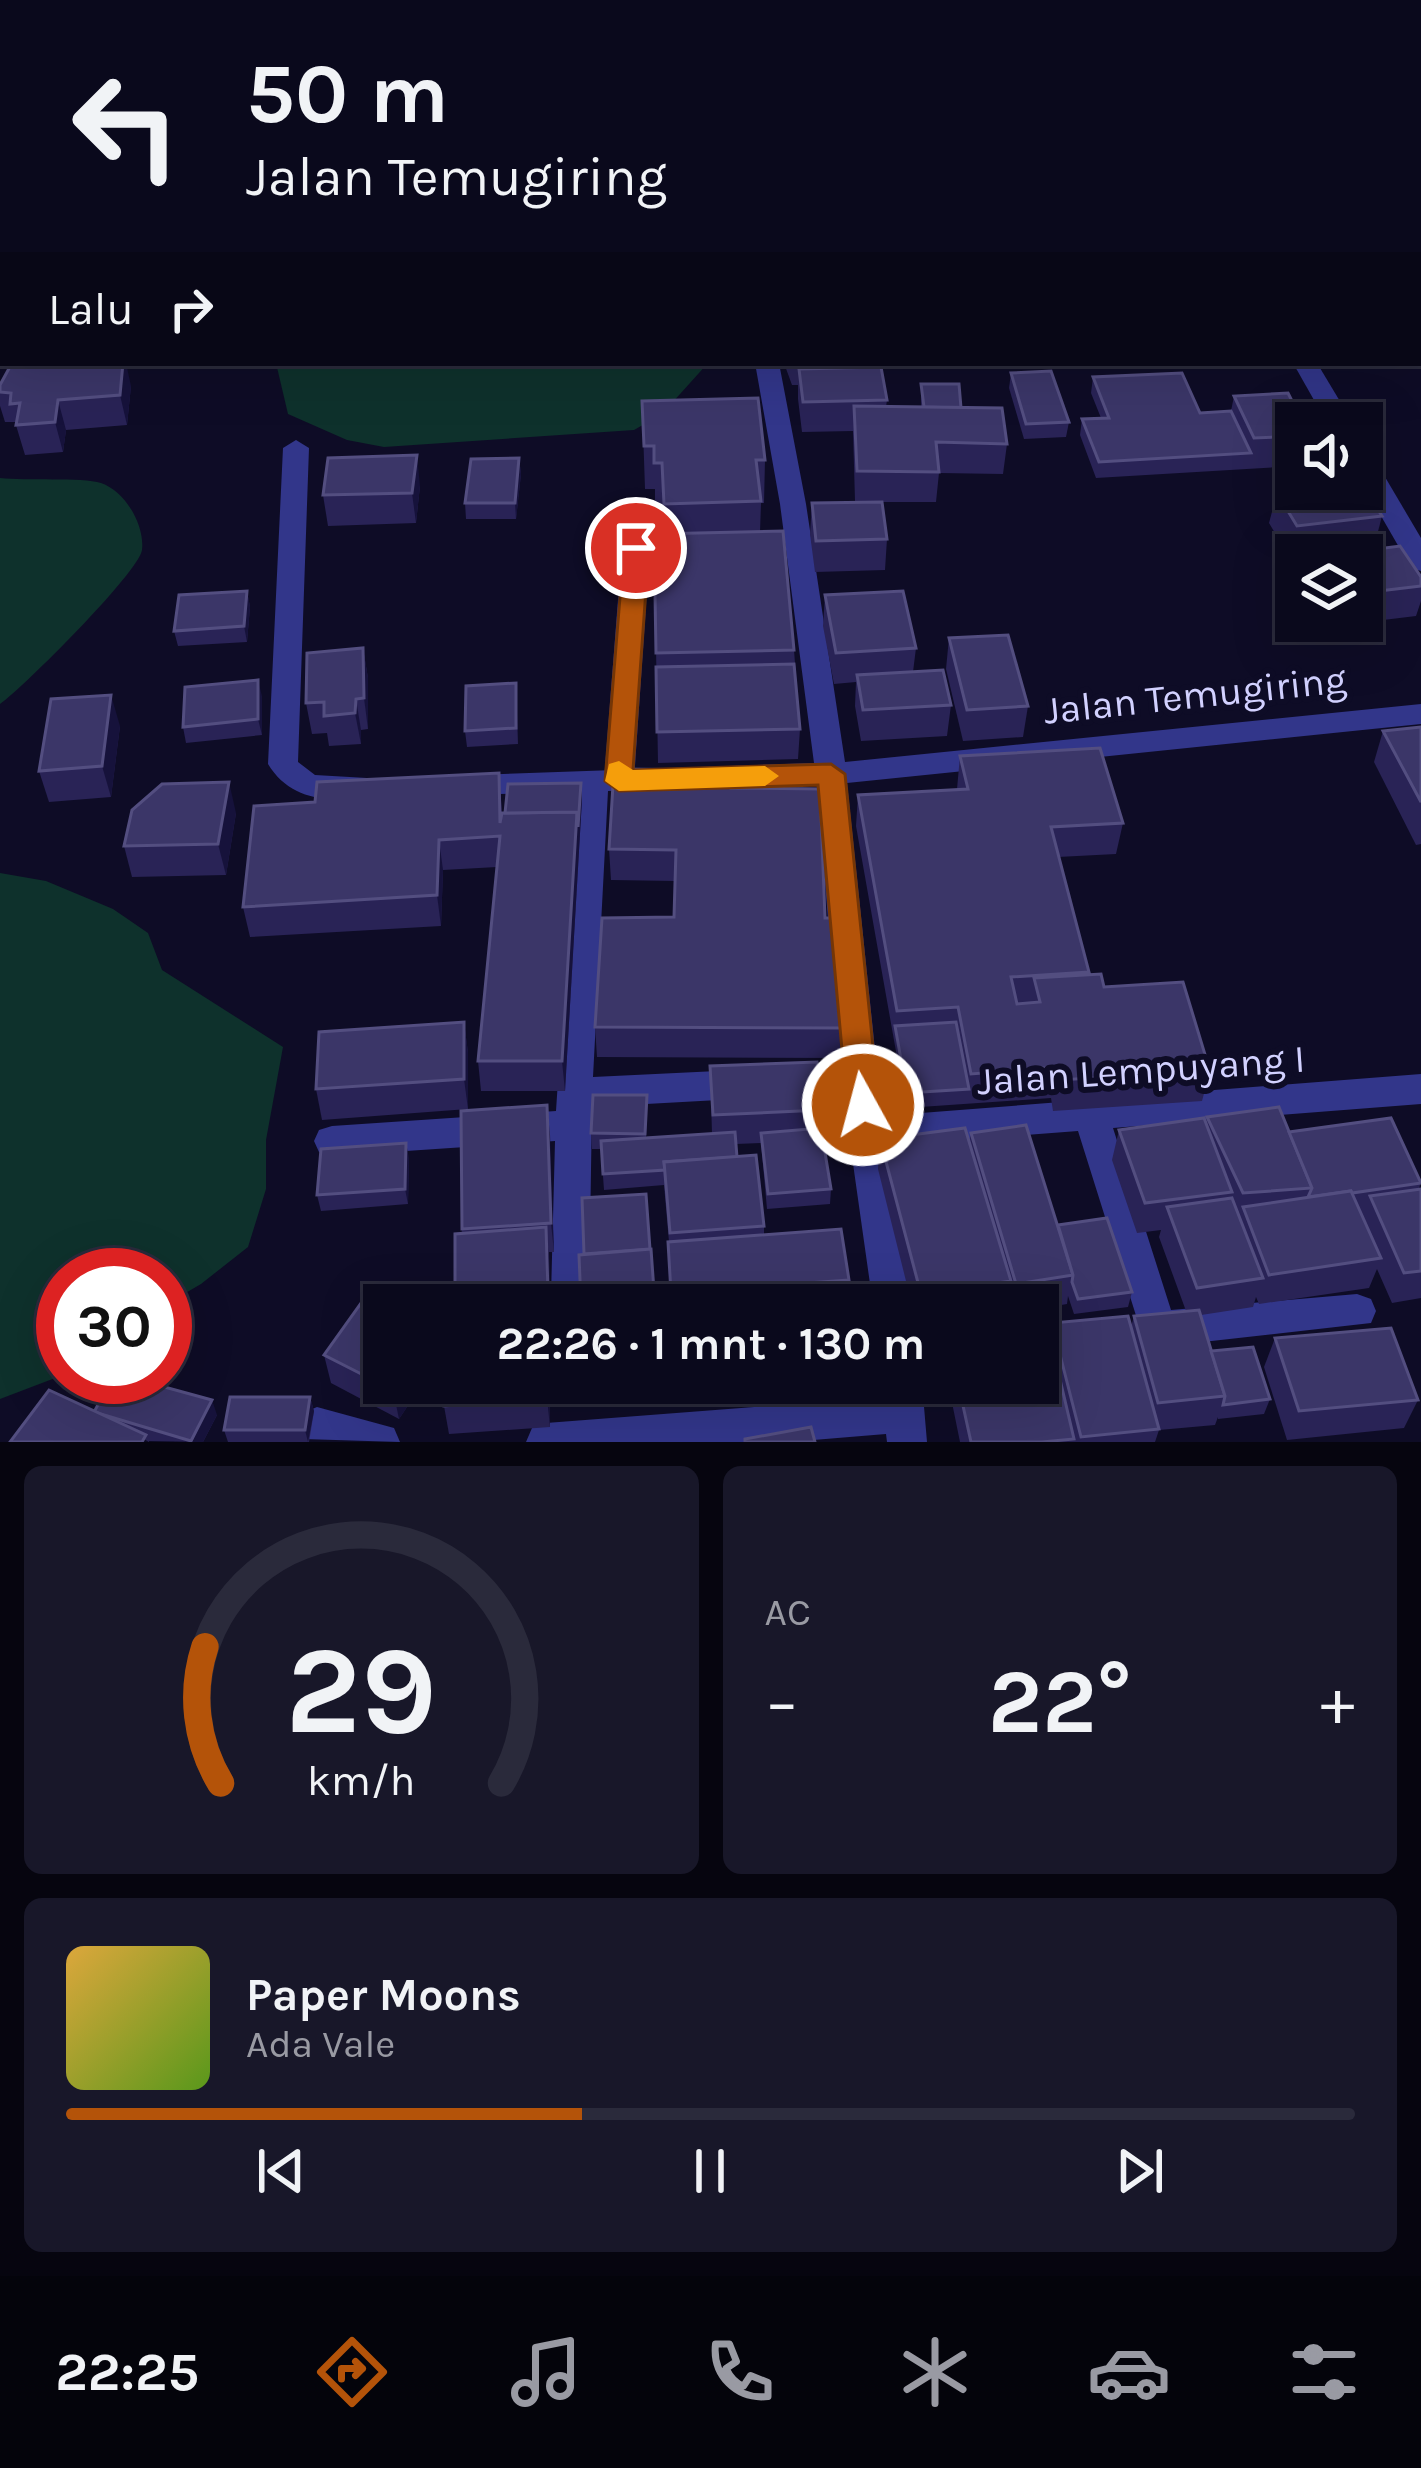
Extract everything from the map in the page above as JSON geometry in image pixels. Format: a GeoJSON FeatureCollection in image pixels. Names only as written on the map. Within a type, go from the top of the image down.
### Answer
{"type":"FeatureCollection","features":[{"type":"Feature","properties":{"kind":"street"},"geometry":{"type":"LineString","coordinates":[[767,366],[793,504],[831,774],[859,1078],[889,1284]]}},
{"type":"Feature","properties":{"kind":"street"},"geometry":{"type":"LineString","coordinates":[[1307,366],[1328,402]]}},
{"type":"Feature","properties":{"kind":"street"},"geometry":{"type":"LineString","coordinates":[[296,448],[283,764],[292,778],[307,787],[379,786]]}},
{"type":"Feature","properties":{"kind":"street"},"geometry":{"type":"LineString","coordinates":[[1383,496],[1421,562]]}},
{"type":"Feature","properties":{"kind":"street"},"geometry":{"type":"LineString","coordinates":[[570,1284],[574,1109],[606,780],[636,548]]}},
{"type":"Feature","properties":{"kind":"street","name":"Jalan Temugiring"},"geometry":{"type":"LineString","coordinates":[[426,784],[831,774],[1421,714]]}},
{"type":"Feature","properties":{"kind":"street"},"geometry":{"type":"LineString","coordinates":[[332,1141],[859,1078]]}},
{"type":"Feature","properties":{"kind":"street","name":"Jalan Lempuyang I"},"geometry":{"type":"LineString","coordinates":[[867,1132],[1421,1090]]}},
{"type":"Feature","properties":{"kind":"street"},"geometry":{"type":"LineString","coordinates":[[1091,1116],[1158,1329]]}},
{"type":"Feature","properties":{"kind":"street"},"geometry":{"type":"LineString","coordinates":[[1118,1331],[1357,1311]]}},
{"type":"Feature","properties":{"kind":"street"},"geometry":{"type":"LineString","coordinates":[[546,1442],[904,1413]]}},
{"type":"Feature","properties":{"kind":"street"},"geometry":{"type":"LineString","coordinates":[[317,1426],[380,1442]]}},
{"type":"Feature","properties":{"kind":"green space"},"geometry":{"type":"Polygon","coordinates":[[[277,366],[705,366],[662,414],[634,430],[384,447],[347,440],[288,414],[277,366]]]}},
{"type":"Feature","properties":{"kind":"green space"},"geometry":{"type":"Polygon","coordinates":[[[0,478],[81,480],[110,487],[137,520],[142,550],[102,604],[0,704],[0,478]]]}},
{"type":"Feature","properties":{"kind":"green space"},"geometry":{"type":"Polygon","coordinates":[[[0,873],[46,881],[113,909],[148,933],[162,970],[283,1047],[266,1140],[266,1189],[248,1247],[192,1289],[192,1248],[36,1248],[36,1385],[0,1399],[0,873]]]}},
{"type":"Feature","properties":{"kind":"building"},"geometry":{"type":"Polygon","coordinates":[[[10,366],[123,366],[120,395],[58,400],[55,422],[16,425],[20,403],[10,404],[11,393],[0,392],[10,366]]]}},
{"type":"Feature","properties":{"kind":"building"},"geometry":{"type":"Polygon","coordinates":[[[881,367],[887,400],[803,402],[799,369],[881,367]]]}},
{"type":"Feature","properties":{"kind":"building"},"geometry":{"type":"Polygon","coordinates":[[[1051,371],[1069,422],[1026,424],[1011,373],[1051,371]]]}},
{"type":"Feature","properties":{"kind":"building"},"geometry":{"type":"Polygon","coordinates":[[[1182,373],[1200,413],[1231,411],[1251,453],[1099,462],[1082,419],[1109,418],[1093,377],[1182,373]]]}},
{"type":"Feature","properties":{"kind":"building"},"geometry":{"type":"Polygon","coordinates":[[[921,384],[959,384],[961,408],[924,407],[921,384]]]}},
{"type":"Feature","properties":{"kind":"building"},"geometry":{"type":"Polygon","coordinates":[[[1288,393],[1292,402],[1275,402],[1275,437],[1254,438],[1234,396],[1288,393]]]}},
{"type":"Feature","properties":{"kind":"building"},"geometry":{"type":"Polygon","coordinates":[[[758,398],[765,460],[756,460],[761,501],[664,504],[662,463],[654,463],[654,446],[644,446],[642,401],[758,398]]]}},
{"type":"Feature","properties":{"kind":"building"},"geometry":{"type":"Polygon","coordinates":[[[854,406],[1002,408],[1007,444],[936,442],[939,472],[857,471],[854,406]]]}},
{"type":"Feature","properties":{"kind":"building"},"geometry":{"type":"Polygon","coordinates":[[[417,455],[412,493],[323,495],[328,458],[417,455]]]}},
{"type":"Feature","properties":{"kind":"building"},"geometry":{"type":"Polygon","coordinates":[[[519,458],[515,503],[465,503],[471,459],[519,458]]]}},
{"type":"Feature","properties":{"kind":"building"},"geometry":{"type":"Polygon","coordinates":[[[882,502],[887,539],[816,541],[812,503],[882,502]]]}},
{"type":"Feature","properties":{"kind":"building"},"geometry":{"type":"Polygon","coordinates":[[[1287,510],[1378,510],[1382,516],[1297,526],[1287,510]]]}},
{"type":"Feature","properties":{"kind":"building"},"geometry":{"type":"Polygon","coordinates":[[[783,531],[794,650],[656,653],[654,534],[783,531]]]}},
{"type":"Feature","properties":{"kind":"building"},"geometry":{"type":"Polygon","coordinates":[[[1400,546],[1421,577],[1421,586],[1383,591],[1383,548],[1400,546]]]}},
{"type":"Feature","properties":{"kind":"building"},"geometry":{"type":"Polygon","coordinates":[[[247,591],[244,626],[174,631],[179,595],[247,591]]]}},
{"type":"Feature","properties":{"kind":"building"},"geometry":{"type":"Polygon","coordinates":[[[903,591],[916,648],[836,653],[825,595],[903,591]]]}},
{"type":"Feature","properties":{"kind":"building"},"geometry":{"type":"Polygon","coordinates":[[[1008,635],[1028,706],[967,710],[949,638],[1008,635]]]}},
{"type":"Feature","properties":{"kind":"building"},"geometry":{"type":"Polygon","coordinates":[[[363,648],[364,698],[356,699],[355,713],[324,716],[324,702],[306,703],[307,653],[363,648]]]}},
{"type":"Feature","properties":{"kind":"building"},"geometry":{"type":"Polygon","coordinates":[[[794,664],[800,729],[657,732],[656,667],[794,664]]]}},
{"type":"Feature","properties":{"kind":"building"},"geometry":{"type":"Polygon","coordinates":[[[943,670],[951,705],[863,710],[857,675],[943,670]]]}},
{"type":"Feature","properties":{"kind":"building"},"geometry":{"type":"Polygon","coordinates":[[[258,680],[258,719],[183,727],[185,687],[258,680]]]}},
{"type":"Feature","properties":{"kind":"building"},"geometry":{"type":"Polygon","coordinates":[[[516,683],[516,728],[465,731],[466,686],[516,683]]]}},
{"type":"Feature","properties":{"kind":"building"},"geometry":{"type":"Polygon","coordinates":[[[111,695],[102,766],[39,771],[51,699],[111,695]]]}},
{"type":"Feature","properties":{"kind":"building"},"geometry":{"type":"Polygon","coordinates":[[[1421,727],[1421,802],[1383,731],[1421,727]]]}},
{"type":"Feature","properties":{"kind":"building"},"geometry":{"type":"Polygon","coordinates":[[[1100,748],[1123,823],[1051,827],[1089,972],[1011,977],[1017,1004],[1040,1002],[1034,978],[1101,974],[1104,987],[1183,982],[1210,1071],[1059,1080],[1057,1067],[971,1074],[958,1007],[897,1011],[858,795],[968,789],[960,756],[1100,748]]]}},
{"type":"Feature","properties":{"kind":"building"},"geometry":{"type":"Polygon","coordinates":[[[614,769],[731,770],[731,788],[820,789],[825,918],[839,918],[844,1028],[595,1027],[602,918],[674,917],[676,850],[609,849],[614,769]]]}},
{"type":"Feature","properties":{"kind":"building"},"geometry":{"type":"Polygon","coordinates":[[[499,773],[500,823],[502,813],[577,812],[562,1061],[478,1061],[500,836],[439,840],[437,895],[243,907],[254,806],[315,802],[317,782],[499,773]]]}},
{"type":"Feature","properties":{"kind":"building"},"geometry":{"type":"Polygon","coordinates":[[[229,782],[218,844],[124,846],[132,810],[162,784],[229,782]]]}},
{"type":"Feature","properties":{"kind":"building"},"geometry":{"type":"Polygon","coordinates":[[[581,783],[578,827],[577,812],[505,813],[508,784],[581,783]]]}},
{"type":"Feature","properties":{"kind":"building"},"geometry":{"type":"Polygon","coordinates":[[[464,1022],[464,1079],[316,1089],[319,1032],[464,1022]]]}},
{"type":"Feature","properties":{"kind":"building"},"geometry":{"type":"Polygon","coordinates":[[[956,1022],[969,1089],[907,1093],[895,1026],[956,1022]]]}},
{"type":"Feature","properties":{"kind":"building"},"geometry":{"type":"Polygon","coordinates":[[[817,1062],[821,1110],[713,1115],[710,1066],[817,1062]]]}},
{"type":"Feature","properties":{"kind":"building"},"geometry":{"type":"Polygon","coordinates":[[[593,1095],[647,1095],[645,1134],[591,1133],[593,1095]]]}},
{"type":"Feature","properties":{"kind":"building"},"geometry":{"type":"Polygon","coordinates":[[[547,1105],[551,1223],[462,1229],[461,1111],[547,1105]]]}},
{"type":"Feature","properties":{"kind":"building"},"geometry":{"type":"Polygon","coordinates":[[[1279,1107],[1312,1188],[1243,1193],[1207,1117],[1279,1107]]]}},
{"type":"Feature","properties":{"kind":"building"},"geometry":{"type":"Polygon","coordinates":[[[1204,1118],[1232,1192],[1145,1203],[1119,1130],[1204,1118]]]}},
{"type":"Feature","properties":{"kind":"building"},"geometry":{"type":"Polygon","coordinates":[[[1391,1118],[1421,1183],[1308,1197],[1312,1188],[1289,1132],[1391,1118]]]}},
{"type":"Feature","properties":{"kind":"building"},"geometry":{"type":"Polygon","coordinates":[[[1026,1125],[1073,1275],[1016,1284],[971,1133],[1026,1125]]]}},
{"type":"Feature","properties":{"kind":"building"},"geometry":{"type":"Polygon","coordinates":[[[821,1128],[831,1189],[768,1194],[761,1133],[821,1128]]]}},
{"type":"Feature","properties":{"kind":"building"},"geometry":{"type":"Polygon","coordinates":[[[965,1128],[1011,1281],[918,1284],[880,1139],[965,1128]]]}},
{"type":"Feature","properties":{"kind":"building"},"geometry":{"type":"Polygon","coordinates":[[[735,1132],[737,1157],[664,1162],[665,1170],[603,1174],[601,1141],[735,1132]]]}},
{"type":"Feature","properties":{"kind":"building"},"geometry":{"type":"Polygon","coordinates":[[[406,1143],[405,1189],[317,1195],[321,1149],[406,1143]]]}},
{"type":"Feature","properties":{"kind":"building"},"geometry":{"type":"Polygon","coordinates":[[[756,1155],[764,1226],[670,1233],[664,1162],[756,1155]]]}},
{"type":"Feature","properties":{"kind":"building"},"geometry":{"type":"Polygon","coordinates":[[[1421,1189],[1421,1271],[1404,1273],[1370,1196],[1421,1189]]]}},
{"type":"Feature","properties":{"kind":"building"},"geometry":{"type":"Polygon","coordinates":[[[1351,1191],[1381,1258],[1269,1275],[1243,1207],[1351,1191]]]}},
{"type":"Feature","properties":{"kind":"building"},"geometry":{"type":"Polygon","coordinates":[[[646,1194],[650,1249],[584,1254],[582,1198],[646,1194]]]}},
{"type":"Feature","properties":{"kind":"building"},"geometry":{"type":"Polygon","coordinates":[[[1232,1198],[1263,1278],[1197,1288],[1167,1207],[1232,1198]]]}},
{"type":"Feature","properties":{"kind":"building"},"geometry":{"type":"Polygon","coordinates":[[[1107,1218],[1132,1292],[1078,1299],[1058,1225],[1107,1218]]]}},
{"type":"Feature","properties":{"kind":"building"},"geometry":{"type":"Polygon","coordinates":[[[546,1227],[548,1284],[455,1284],[455,1234],[546,1227]]]}},
{"type":"Feature","properties":{"kind":"building"},"geometry":{"type":"Polygon","coordinates":[[[841,1229],[849,1280],[670,1284],[668,1242],[841,1229]]]}},
{"type":"Feature","properties":{"kind":"building"},"geometry":{"type":"Polygon","coordinates":[[[651,1249],[654,1284],[580,1284],[579,1255],[651,1249]]]}},
{"type":"Feature","properties":{"kind":"building"},"geometry":{"type":"Polygon","coordinates":[[[363,1300],[363,1375],[324,1355],[363,1300]]]}},
{"type":"Feature","properties":{"kind":"building"},"geometry":{"type":"Polygon","coordinates":[[[1199,1310],[1225,1396],[1158,1403],[1134,1316],[1199,1310]]]}},
{"type":"Feature","properties":{"kind":"building"},"geometry":{"type":"Polygon","coordinates":[[[1128,1316],[1159,1429],[1081,1437],[1059,1351],[1059,1322],[1128,1316]]]}},
{"type":"Feature","properties":{"kind":"building"},"geometry":{"type":"Polygon","coordinates":[[[1391,1328],[1418,1400],[1299,1411],[1275,1338],[1391,1328]]]}},
{"type":"Feature","properties":{"kind":"building"},"geometry":{"type":"Polygon","coordinates":[[[1253,1347],[1270,1399],[1223,1405],[1225,1396],[1211,1351],[1253,1347]]]}},
{"type":"Feature","properties":{"kind":"building"},"geometry":{"type":"Polygon","coordinates":[[[1059,1375],[1074,1439],[971,1442],[963,1404],[1059,1404],[1059,1375]]]}},
{"type":"Feature","properties":{"kind":"building"},"geometry":{"type":"Polygon","coordinates":[[[192,1395],[212,1400],[191,1441],[94,1412],[98,1404],[192,1404],[192,1395]]]}},
{"type":"Feature","properties":{"kind":"building"},"geometry":{"type":"Polygon","coordinates":[[[230,1397],[310,1397],[305,1430],[224,1430],[230,1397]]]}},
{"type":"Feature","properties":{"kind":"building"},"geometry":{"type":"Polygon","coordinates":[[[38,1404],[79,1404],[146,1435],[142,1442],[10,1442],[38,1404]]]}},
{"type":"Feature","properties":{"kind":"building"},"geometry":{"type":"Polygon","coordinates":[[[811,1427],[815,1442],[745,1442],[745,1439],[811,1427]]]}},
{"type":"Feature","properties":{"kind":"slow traffic"},"geometry":{"type":"LineString","coordinates":[[619,771],[619,781],[765,776]]}},
{"type":"Feature","properties":{"kind":"route"},"geometry":{"type":"LineString","coordinates":[[636,548],[619,781],[831,774],[863,1105]]}}]}
